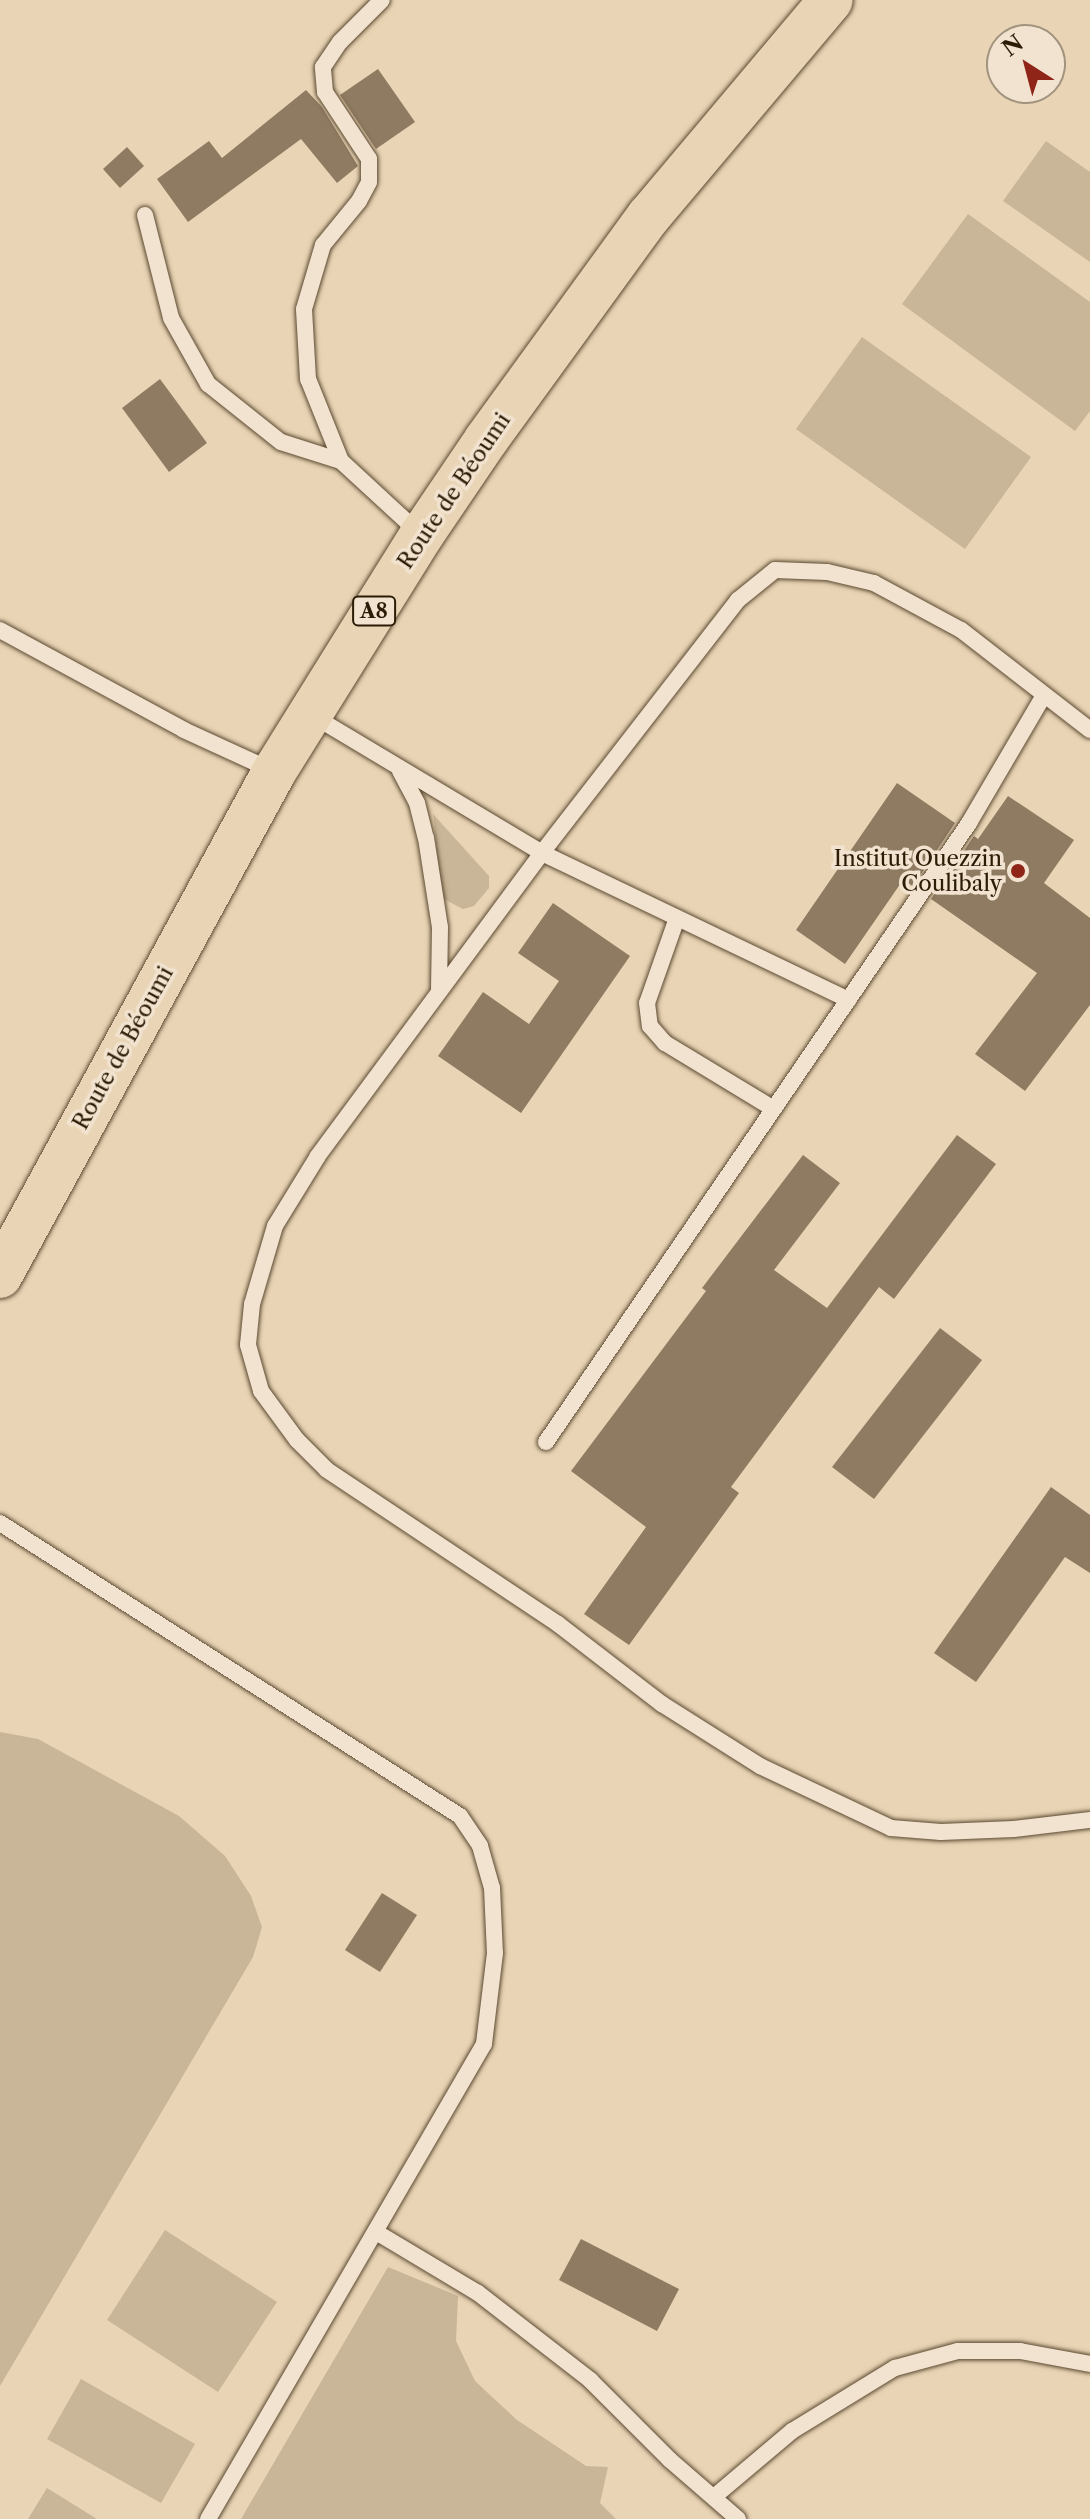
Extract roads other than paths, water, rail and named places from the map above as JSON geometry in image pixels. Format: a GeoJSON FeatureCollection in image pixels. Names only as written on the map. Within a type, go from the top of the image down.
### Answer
{"type":"FeatureCollection","features":[{"type":"Feature","properties":{"kind":"main road","name":"Route de Béoumi"},"geometry":{"type":"LineString","coordinates":[[0,1276],[274,772],[421,536],[486,440],[649,216],[831,0]]}},
{"type":"Feature","properties":{"kind":"lane"},"geometry":{"type":"LineString","coordinates":[[382,0],[340,42],[323,67],[325,92],[369,159],[369,182],[359,201],[323,245],[304,309],[308,379],[341,461],[421,536]]}},
{"type":"Feature","properties":{"kind":"lane"},"geometry":{"type":"LineString","coordinates":[[145,215],[171,318],[208,384],[281,442],[341,461]]}},
{"type":"Feature","properties":{"kind":"lane"},"geometry":{"type":"LineString","coordinates":[[1090,730],[961,630],[874,583],[827,572],[775,570],[738,600],[542,853],[318,1156],[275,1226],[259,1273],[248,1345],[261,1391],[297,1440],[327,1470],[558,1624],[662,1704],[760,1766],[840,1807],[891,1828],[941,1832],[1014,1829],[1090,1820]]}},
{"type":"Feature","properties":{"kind":"lane"},"geometry":{"type":"LineString","coordinates":[[0,630],[184,730],[274,772]]}},
{"type":"Feature","properties":{"kind":"lane"},"geometry":{"type":"LineString","coordinates":[[546,1442],[969,823],[1044,695]]}},
{"type":"Feature","properties":{"kind":"lane"},"geometry":{"type":"LineString","coordinates":[[309,714],[542,853],[849,1000]]}},
{"type":"Feature","properties":{"kind":"lane"},"geometry":{"type":"LineString","coordinates":[[399,770],[417,803],[426,838],[440,927],[439,991]]}},
{"type":"Feature","properties":{"kind":"lane"},"geometry":{"type":"LineString","coordinates":[[677,918],[647,1003],[650,1026],[665,1043],[774,1109]]}},
{"type":"Feature","properties":{"kind":"lane"},"geometry":{"type":"LineString","coordinates":[[0,1523],[460,1816],[480,1846],[492,1888],[495,1953],[484,2044],[208,2519]]}},
{"type":"Feature","properties":{"kind":"lane"},"geometry":{"type":"LineString","coordinates":[[376,2232],[478,2293],[590,2380],[670,2460],[715,2496],[737,2519]]}},
{"type":"Feature","properties":{"kind":"lane"},"geometry":{"type":"LineString","coordinates":[[715,2496],[792,2431],[895,2368],[958,2351],[1020,2351],[1090,2364]]}},
{"type":"Feature","properties":{"kind":"place","name":"Institut Ouezzin Coulibaly"},"geometry":{"type":"Point","coordinates":[1018,871]}}]}
